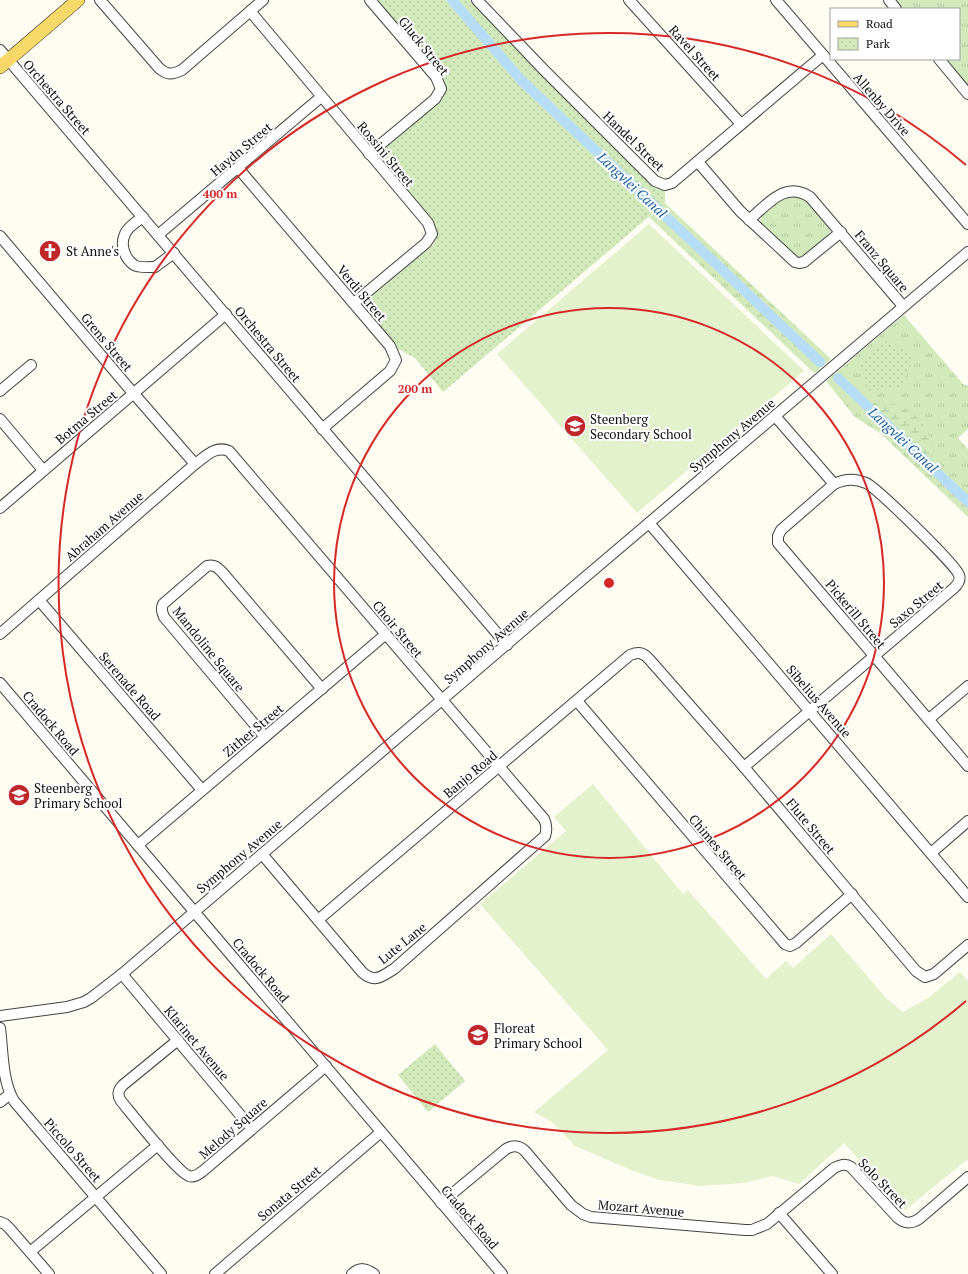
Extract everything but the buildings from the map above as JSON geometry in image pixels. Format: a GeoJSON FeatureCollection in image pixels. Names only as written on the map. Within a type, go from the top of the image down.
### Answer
{"type":"FeatureCollection","features":[{"type":"Feature","properties":{"kind":"main road"},"geometry":{"type":"LineString","coordinates":[[3,59],[78,0]]}},
{"type":"Feature","properties":{"kind":"street"},"geometry":{"type":"LineString","coordinates":[[100,0],[159,68],[164,73],[169,74],[182,70],[263,0]]}},
{"type":"Feature","properties":{"kind":"street","name":"Gluck Street"},"geometry":{"type":"LineString","coordinates":[[369,154],[435,99],[441,89],[436,77],[370,0]]}},
{"type":"Feature","properties":{"kind":"street","name":"Handel Street"},"geometry":{"type":"LineString","coordinates":[[477,0],[654,181],[665,185],[672,184],[823,55]]}},
{"type":"Feature","properties":{"kind":"street","name":"Ravel Street"},"geometry":{"type":"LineString","coordinates":[[629,0],[741,124]]}},
{"type":"Feature","properties":{"kind":"street","name":"Allenby Drive"},"geometry":{"type":"LineString","coordinates":[[776,0],[968,224]]}},
{"type":"Feature","properties":{"kind":"street"},"geometry":{"type":"LineString","coordinates":[[889,0],[895,8]]}},
{"type":"Feature","properties":{"kind":"street","name":"Rossini Street"},"geometry":{"type":"LineString","coordinates":[[250,11],[428,223],[432,234],[426,243],[354,303]]}},
{"type":"Feature","properties":{"kind":"street","name":"Orchestra Street"},"geometry":{"type":"LineString","coordinates":[[3,59],[174,253],[507,645]]}},
{"type":"Feature","properties":{"kind":"street"},"geometry":{"type":"LineString","coordinates":[[940,60],[968,94]]}},
{"type":"Feature","properties":{"kind":"street","name":"Haydn Street"},"geometry":{"type":"LineString","coordinates":[[158,235],[321,97]]}},
{"type":"Feature","properties":{"kind":"street","name":"Franz Square"},"geometry":{"type":"LineString","coordinates":[[698,162],[749,220],[790,259],[799,263],[804,262],[841,232]]}},
{"type":"Feature","properties":{"kind":"street","name":"Verdi Street"},"geometry":{"type":"LineString","coordinates":[[238,168],[394,352],[396,360],[390,371],[322,429]]}},
{"type":"Feature","properties":{"kind":"street","name":"Franz Square"},"geometry":{"type":"LineString","coordinates":[[749,220],[783,193],[797,190],[810,197],[903,306]]}},
{"type":"Feature","properties":{"kind":"street"},"geometry":{"type":"LineString","coordinates":[[143,217],[127,231],[124,236],[124,252],[132,263],[137,266],[155,267],[174,253]]}},
{"type":"Feature","properties":{"kind":"street","name":"Grens Street"},"geometry":{"type":"LineString","coordinates":[[0,236],[133,394],[195,464]]}},
{"type":"Feature","properties":{"kind":"street","name":"Symphony Avenue"},"geometry":{"type":"LineString","coordinates":[[0,1016],[67,1007],[84,1002],[122,974],[968,252]]}},
{"type":"Feature","properties":{"kind":"street","name":"Botma Street"},"geometry":{"type":"LineString","coordinates":[[0,508],[226,314]]}},
{"type":"Feature","properties":{"kind":"street"},"geometry":{"type":"LineString","coordinates":[[2,385],[31,366]]}},
{"type":"Feature","properties":{"kind":"street"},"geometry":{"type":"LineString","coordinates":[[775,416],[834,484]]}},
{"type":"Feature","properties":{"kind":"street"},"geometry":{"type":"LineString","coordinates":[[0,419],[43,470]]}},
{"type":"Feature","properties":{"kind":"street","name":"Abraham Avenue"},"geometry":{"type":"LineString","coordinates":[[0,634],[195,464],[213,451],[224,448],[229,450]]}},
{"type":"Feature","properties":{"kind":"street","name":"Choir Street"},"geometry":{"type":"LineString","coordinates":[[229,450],[544,819],[546,824]]}},
{"type":"Feature","properties":{"kind":"street","name":"Saxo Street"},"geometry":{"type":"LineString","coordinates":[[744,767],[875,656],[959,582],[960,576],[956,569],[874,488],[859,480],[841,480],[834,484]]}},
{"type":"Feature","properties":{"kind":"street","name":"Pickerill Street"},"geometry":{"type":"LineString","coordinates":[[834,484],[782,530],[778,536],[778,543],[968,766]]}},
{"type":"Feature","properties":{"kind":"street","name":"Sibelius Avenue"},"geometry":{"type":"LineString","coordinates":[[649,523],[968,897]]}},
{"type":"Feature","properties":{"kind":"street","name":"Mandoline Square"},"geometry":{"type":"LineString","coordinates":[[265,737],[162,613],[161,609],[163,604],[207,566],[216,566],[222,572],[322,688]]}},
{"type":"Feature","properties":{"kind":"street","name":"Serenade Road"},"geometry":{"type":"LineString","coordinates":[[39,600],[202,790]]}},
{"type":"Feature","properties":{"kind":"street","name":"Zither Street"},"geometry":{"type":"LineString","coordinates":[[138,845],[386,634]]}},
{"type":"Feature","properties":{"kind":"street","name":"Banjo Road"},"geometry":{"type":"LineString","coordinates":[[318,920],[630,655],[640,653]]}},
{"type":"Feature","properties":{"kind":"street","name":"Flute Street"},"geometry":{"type":"LineString","coordinates":[[640,653],[646,655],[744,767],[916,971],[925,977],[934,974],[968,945]]}},
{"type":"Feature","properties":{"kind":"street","name":"Cradock Road"},"geometry":{"type":"LineString","coordinates":[[0,683],[502,1274]]}},
{"type":"Feature","properties":{"kind":"street"},"geometry":{"type":"LineString","coordinates":[[929,719],[968,686]]}},
{"type":"Feature","properties":{"kind":"street","name":"Chimes Street"},"geometry":{"type":"LineString","coordinates":[[577,701],[785,944],[790,946],[796,943],[852,894]]}},
{"type":"Feature","properties":{"kind":"street"},"geometry":{"type":"LineString","coordinates":[[931,853],[968,821]]}},
{"type":"Feature","properties":{"kind":"street","name":"Lute Lane"},"geometry":{"type":"LineString","coordinates":[[262,854],[362,972],[372,979],[377,979],[394,969],[545,836],[547,831],[546,824]]}},
{"type":"Feature","properties":{"kind":"street","name":"Klarinet Avenue"},"geometry":{"type":"LineString","coordinates":[[122,974],[252,1129]]}},
{"type":"Feature","properties":{"kind":"street","name":"Piccolo Street"},"geometry":{"type":"LineString","coordinates":[[0,1028],[7,1084],[10,1094],[28,1119],[161,1274]]}},
{"type":"Feature","properties":{"kind":"street","name":"Melody Square"},"geometry":{"type":"LineString","coordinates":[[178,1040],[126,1082],[118,1092],[118,1095],[121,1101],[158,1145],[181,1170],[189,1176],[194,1176],[203,1172],[326,1066]]}},
{"type":"Feature","properties":{"kind":"street"},"geometry":{"type":"LineString","coordinates":[[0,1102],[10,1094]]}},
{"type":"Feature","properties":{"kind":"street","name":"Sonata Street"},"geometry":{"type":"LineString","coordinates":[[214,1274],[381,1132]]}},
{"type":"Feature","properties":{"kind":"street"},"geometry":{"type":"LineString","coordinates":[[30,1252],[158,1145]]}},
{"type":"Feature","properties":{"kind":"street","name":"Mozart Avenue"},"geometry":{"type":"LineString","coordinates":[[442,1203],[506,1149],[511,1146],[516,1146],[521,1147],[525,1151],[571,1205],[583,1214],[591,1217],[752,1230],[763,1226],[779,1213]]}},
{"type":"Feature","properties":{"kind":"street","name":"Solo Street"},"geometry":{"type":"LineString","coordinates":[[779,1213],[834,1168],[843,1164],[851,1167],[898,1218],[906,1223],[912,1223],[919,1219],[968,1177]]}},
{"type":"Feature","properties":{"kind":"street"},"geometry":{"type":"LineString","coordinates":[[779,1213],[832,1274]]}},
{"type":"Feature","properties":{"kind":"street"},"geometry":{"type":"LineString","coordinates":[[0,1222],[5,1224],[10,1229],[49,1274]]}},
{"type":"Feature","properties":{"kind":"street"},"geometry":{"type":"LineString","coordinates":[[352,1274],[365,1269],[374,1274]]}},
{"type":"Feature","properties":{"kind":"green space"},"geometry":{"type":"Polygon","coordinates":[[[374,0],[474,0],[665,187],[665,203],[443,392],[415,358],[398,349],[368,314],[369,298],[434,244],[437,234],[435,225],[382,163],[381,156],[383,148],[444,89],[374,0]]]}},
{"type":"Feature","properties":{"kind":"green space"},"geometry":{"type":"Polygon","coordinates":[[[889,0],[968,0],[968,94],[940,60],[960,60],[960,8],[895,8],[889,0]]]}},
{"type":"Feature","properties":{"kind":"green space"},"geometry":{"type":"Polygon","coordinates":[[[801,194],[831,228],[829,235],[803,257],[798,259],[760,223],[761,216],[782,197],[801,194]]]}},
{"type":"Feature","properties":{"kind":"green space"},"geometry":{"type":"Polygon","coordinates":[[[665,203],[831,359],[815,373],[812,371],[649,217],[665,203]]]}},
{"type":"Feature","properties":{"kind":"green space"},"geometry":{"type":"Polygon","coordinates":[[[649,224],[804,371],[637,513],[497,354],[649,224]]]}},
{"type":"Feature","properties":{"kind":"green space"},"geometry":{"type":"Polygon","coordinates":[[[904,315],[963,384],[968,386],[968,429],[958,438],[968,449],[968,517],[880,433],[855,417],[826,381],[904,315]]]}},
{"type":"Feature","properties":{"kind":"green space"},"geometry":{"type":"Polygon","coordinates":[[[888,340],[914,357],[901,387],[869,391],[859,364],[888,340]]]}},
{"type":"Feature","properties":{"kind":"green space"},"geometry":{"type":"Polygon","coordinates":[[[874,403],[899,406],[913,413],[928,432],[932,447],[932,455],[925,461],[867,406],[874,403]]]}},
{"type":"Feature","properties":{"kind":"green space"},"geometry":{"type":"Polygon","coordinates":[[[593,784],[683,894],[688,890],[766,979],[786,961],[793,968],[831,934],[887,999],[903,1012],[928,998],[960,972],[968,981],[968,1159],[905,1210],[844,1143],[799,1184],[772,1176],[745,1183],[700,1186],[660,1180],[631,1170],[575,1146],[552,1122],[534,1112],[608,1050],[480,904],[566,831],[554,817],[593,784]]]}},
{"type":"Feature","properties":{"kind":"green space"},"geometry":{"type":"Polygon","coordinates":[[[435,1044],[465,1081],[428,1112],[398,1075],[435,1044]]]}},
{"type":"Feature","properties":{"kind":"waterway","name":"Langvlei Canal"},"geometry":{"type":"LineString","coordinates":[[452,0],[521,80],[820,362]]}},
{"type":"Feature","properties":{"kind":"waterway","name":"Langvlei Canal"},"geometry":{"type":"LineString","coordinates":[[838,378],[968,502]]}},
{"type":"Feature","properties":{"kind":"place","name":"St Anne's"},"geometry":{"type":"Point","coordinates":[50,251]}},
{"type":"Feature","properties":{"kind":"place","name":"Steenberg Secondary School"},"geometry":{"type":"Point","coordinates":[575,426]}},
{"type":"Feature","properties":{"kind":"place","name":"Steenberg Primary School"},"geometry":{"type":"Point","coordinates":[19,795]}},
{"type":"Feature","properties":{"kind":"place","name":"Floreat Primary School"},"geometry":{"type":"Point","coordinates":[478,1035]}}]}
